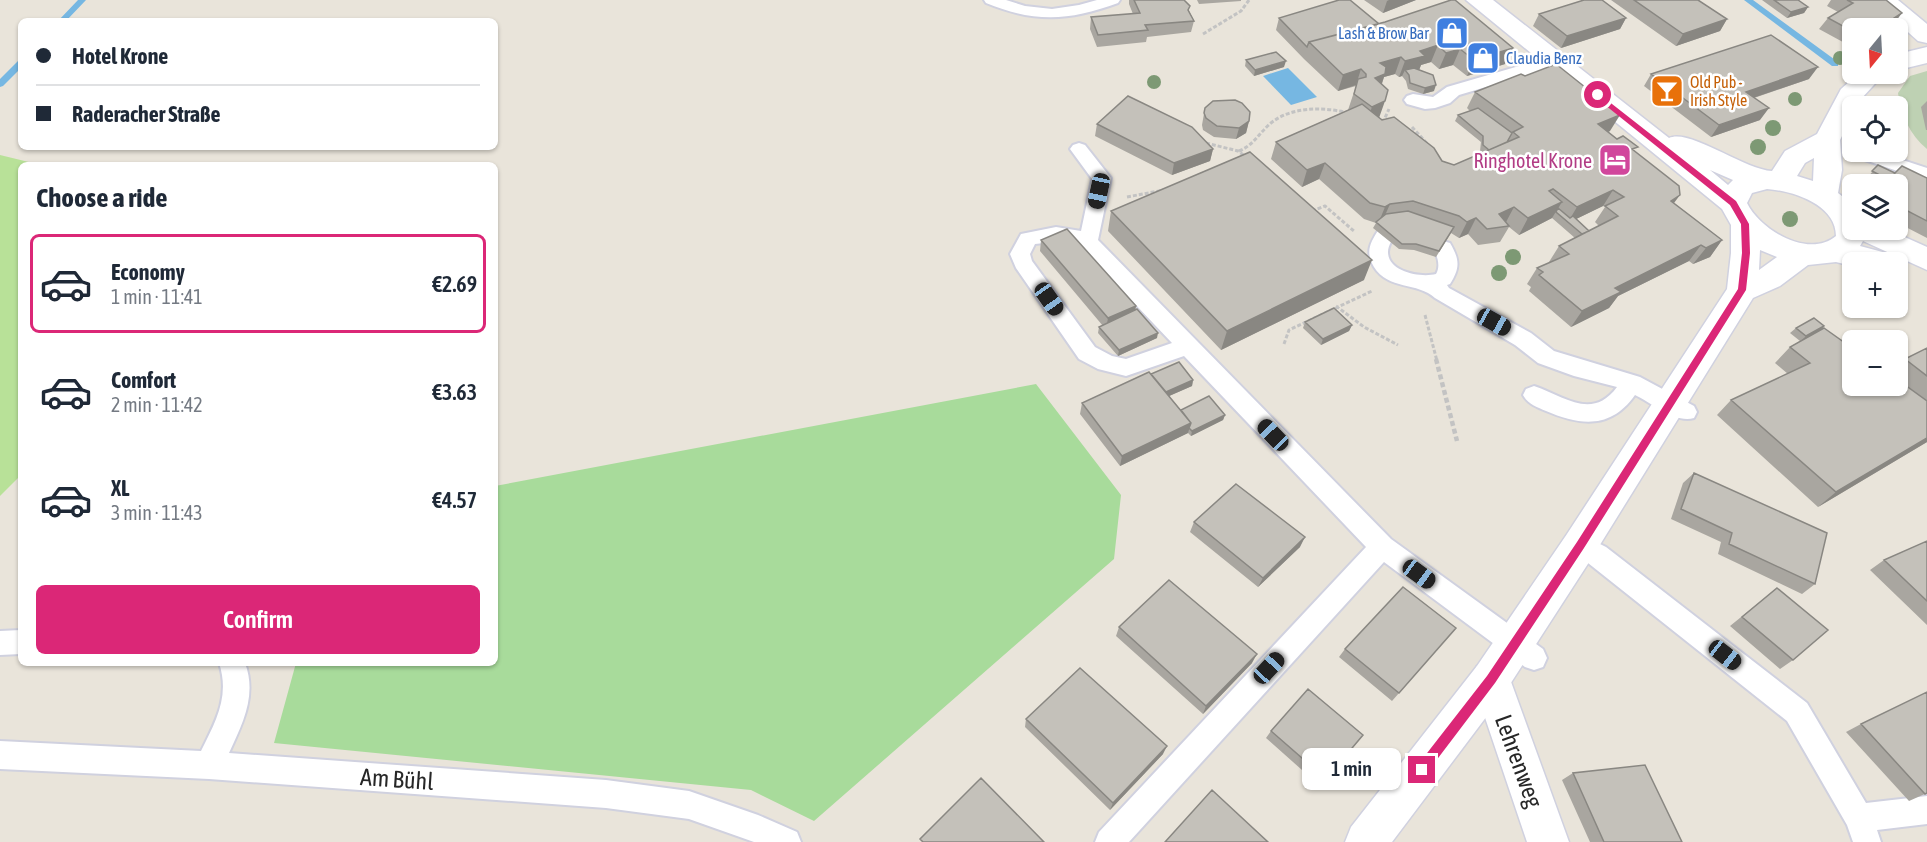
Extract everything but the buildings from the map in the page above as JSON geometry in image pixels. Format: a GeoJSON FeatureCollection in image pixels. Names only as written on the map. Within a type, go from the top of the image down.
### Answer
{"type":"FeatureCollection","features":[{"type":"Feature","properties":{"kind":"street"},"geometry":{"type":"LineString","coordinates":[[1478,0],[1629,118],[1739,213],[1754,232],[1776,245],[1803,253],[1842,252]]}},
{"type":"Feature","properties":{"kind":"street"},"geometry":{"type":"LineString","coordinates":[[1884,0],[1927,36]]}},
{"type":"Feature","properties":{"kind":"street"},"geometry":{"type":"LineString","coordinates":[[1908,60],[1927,55]]}},
{"type":"Feature","properties":{"kind":"street"},"geometry":{"type":"LineString","coordinates":[[1824,196],[1828,170],[1827,140],[1850,95],[1862,84]]}},
{"type":"Feature","properties":{"kind":"street"},"geometry":{"type":"LineString","coordinates":[[1629,118],[1726,167],[1771,180],[1807,187],[1824,196],[1842,211]]}},
{"type":"Feature","properties":{"kind":"street"},"geometry":{"type":"LineString","coordinates":[[1366,842],[1491,679],[1524,651],[1580,545],[1678,407],[1742,290],[1746,253],[1739,213],[1741,187],[1771,180],[1795,157],[1827,140]]}},
{"type":"Feature","properties":{"kind":"street"},"geometry":{"type":"LineString","coordinates":[[1836,251],[1847,244],[1849,240]]}},
{"type":"Feature","properties":{"kind":"street"},"geometry":{"type":"LineString","coordinates":[[1887,240],[1927,259]]}},
{"type":"Feature","properties":{"kind":"street"},"geometry":{"type":"LineString","coordinates":[[1742,290],[1769,278],[1803,253]]}},
{"type":"Feature","properties":{"kind":"street"},"geometry":{"type":"LineString","coordinates":[[1908,268],[1927,271]]}},
{"type":"Feature","properties":{"kind":"street","name":"Lehrenweg"},"geometry":{"type":"LineString","coordinates":[[1491,679],[1548,842]]}},
{"type":"Feature","properties":{"kind":"lane"},"geometry":{"type":"LineString","coordinates":[[992,0],[1036,15],[1085,10],[1112,0]]}},
{"type":"Feature","properties":{"kind":"lane"},"geometry":{"type":"LineString","coordinates":[[1407,103],[1442,102],[1453,91],[1554,61]]}},
{"type":"Feature","properties":{"kind":"lane"},"geometry":{"type":"LineString","coordinates":[[1827,140],[1842,145]]}},
{"type":"Feature","properties":{"kind":"lane"},"geometry":{"type":"LineString","coordinates":[[1079,149],[1102,178],[1088,242]]}},
{"type":"Feature","properties":{"kind":"lane"},"geometry":{"type":"LineString","coordinates":[[1889,162],[1927,175]]}},
{"type":"Feature","properties":{"kind":"lane"},"geometry":{"type":"LineString","coordinates":[[1187,346],[1126,368],[1106,363],[1087,353],[1023,262],[1020,254],[1029,239],[1046,234],[1069,233],[1088,242],[1382,547],[1524,651]]}},
{"type":"Feature","properties":{"kind":"lane"},"geometry":{"type":"LineString","coordinates":[[1423,283],[1443,279],[1448,271],[1447,256],[1443,248]]}},
{"type":"Feature","properties":{"kind":"lane"},"geometry":{"type":"LineString","coordinates":[[1380,257],[1523,339],[1532,350],[1551,360],[1632,383],[1678,407]]}},
{"type":"Feature","properties":{"kind":"lane"},"geometry":{"type":"LineString","coordinates":[[1534,395],[1563,409],[1586,414],[1605,411],[1621,401],[1632,383]]}},
{"type":"Feature","properties":{"kind":"lane"},"geometry":{"type":"LineString","coordinates":[[1580,545],[1606,562],[1797,712],[1863,830],[1927,810]]}},
{"type":"Feature","properties":{"kind":"lane"},"geometry":{"type":"LineString","coordinates":[[1109,842],[1382,547]]}},
{"type":"Feature","properties":{"kind":"lane"},"geometry":{"type":"LineString","coordinates":[[0,643],[18,642]]}},
{"type":"Feature","properties":{"kind":"lane"},"geometry":{"type":"LineString","coordinates":[[209,765],[232,715],[238,695],[237,674],[233,666]]}},
{"type":"Feature","properties":{"kind":"lane","name":"Am Bühl"},"geometry":{"type":"LineString","coordinates":[[0,755],[209,765],[606,794],[689,805],[758,828],[787,842]]}},
{"type":"Feature","properties":{"kind":"path"},"geometry":{"type":"LineString","coordinates":[[1203,34],[1241,11],[1249,0]]}},
{"type":"Feature","properties":{"kind":"path"},"geometry":{"type":"LineString","coordinates":[[1376,123],[1384,120],[1387,110],[1407,103],[1411,126],[1431,147],[1434,154]]}},
{"type":"Feature","properties":{"kind":"path"},"geometry":{"type":"LineString","coordinates":[[1238,151],[1258,141],[1274,122],[1312,108],[1340,110],[1356,117]]}},
{"type":"Feature","properties":{"kind":"path"},"geometry":{"type":"LineString","coordinates":[[1205,143],[1238,151],[1254,165]]}},
{"type":"Feature","properties":{"kind":"path"},"geometry":{"type":"LineString","coordinates":[[1235,161],[1245,157]]}},
{"type":"Feature","properties":{"kind":"path"},"geometry":{"type":"LineString","coordinates":[[1096,204],[1166,189]]}},
{"type":"Feature","properties":{"kind":"path"},"geometry":{"type":"LineString","coordinates":[[1284,344],[1289,330],[1336,306],[1377,289],[1380,257],[1325,206],[1307,213]]}},
{"type":"Feature","properties":{"kind":"path"},"geometry":{"type":"LineString","coordinates":[[1423,283],[1457,441]]}},
{"type":"Feature","properties":{"kind":"path"},"geometry":{"type":"LineString","coordinates":[[1336,306],[1364,327],[1398,345]]}},
{"type":"Feature","properties":{"kind":"green space"},"geometry":{"type":"Polygon","coordinates":[[[1927,71],[1927,108],[1922,108],[1927,130],[1927,149],[1908,125],[1908,96],[1899,96],[1898,93],[1904,84],[1908,84],[1910,76],[1927,71]]]}},
{"type":"Feature","properties":{"kind":"green space"},"geometry":{"type":"Polygon","coordinates":[[[0,155],[29,162],[18,162],[18,478],[0,496],[0,155]]]}},
{"type":"Feature","properties":{"kind":"green space"},"geometry":{"type":"Polygon","coordinates":[[[1036,384],[1121,495],[1114,559],[814,821],[751,790],[274,743],[295,666],[498,666],[498,485],[1036,384]]]}},
{"type":"Feature","properties":{"kind":"water"},"geometry":{"type":"Polygon","coordinates":[[[1288,68],[1317,97],[1291,105],[1263,76],[1288,68]]]}},
{"type":"Feature","properties":{"kind":"waterway"},"geometry":{"type":"LineString","coordinates":[[65,18],[82,0]]}},
{"type":"Feature","properties":{"kind":"waterway"},"geometry":{"type":"LineString","coordinates":[[1748,0],[1835,64]]}},
{"type":"Feature","properties":{"kind":"waterway"},"geometry":{"type":"LineString","coordinates":[[0,84],[18,66]]}},
{"type":"Feature","properties":{"kind":"place","name":"Lash & Brow Bar"},"geometry":{"type":"Point","coordinates":[1452,33]}},
{"type":"Feature","properties":{"kind":"place","name":"Claudia Benz"},"geometry":{"type":"Point","coordinates":[1483,58]}},
{"type":"Feature","properties":{"kind":"place","name":"Old Pub - Irish Style"},"geometry":{"type":"Point","coordinates":[1667,91]}},
{"type":"Feature","properties":{"kind":"place","name":"Ringhotel Krone"},"geometry":{"type":"Point","coordinates":[1615,160]}},
{"type":"Feature","properties":{"kind":"route"},"geometry":{"type":"LineString","coordinates":[[1422,770],[1491,679],[1580,545],[1742,290],[1746,253],[1745,224],[1733,203],[1598,95]]}}]}
